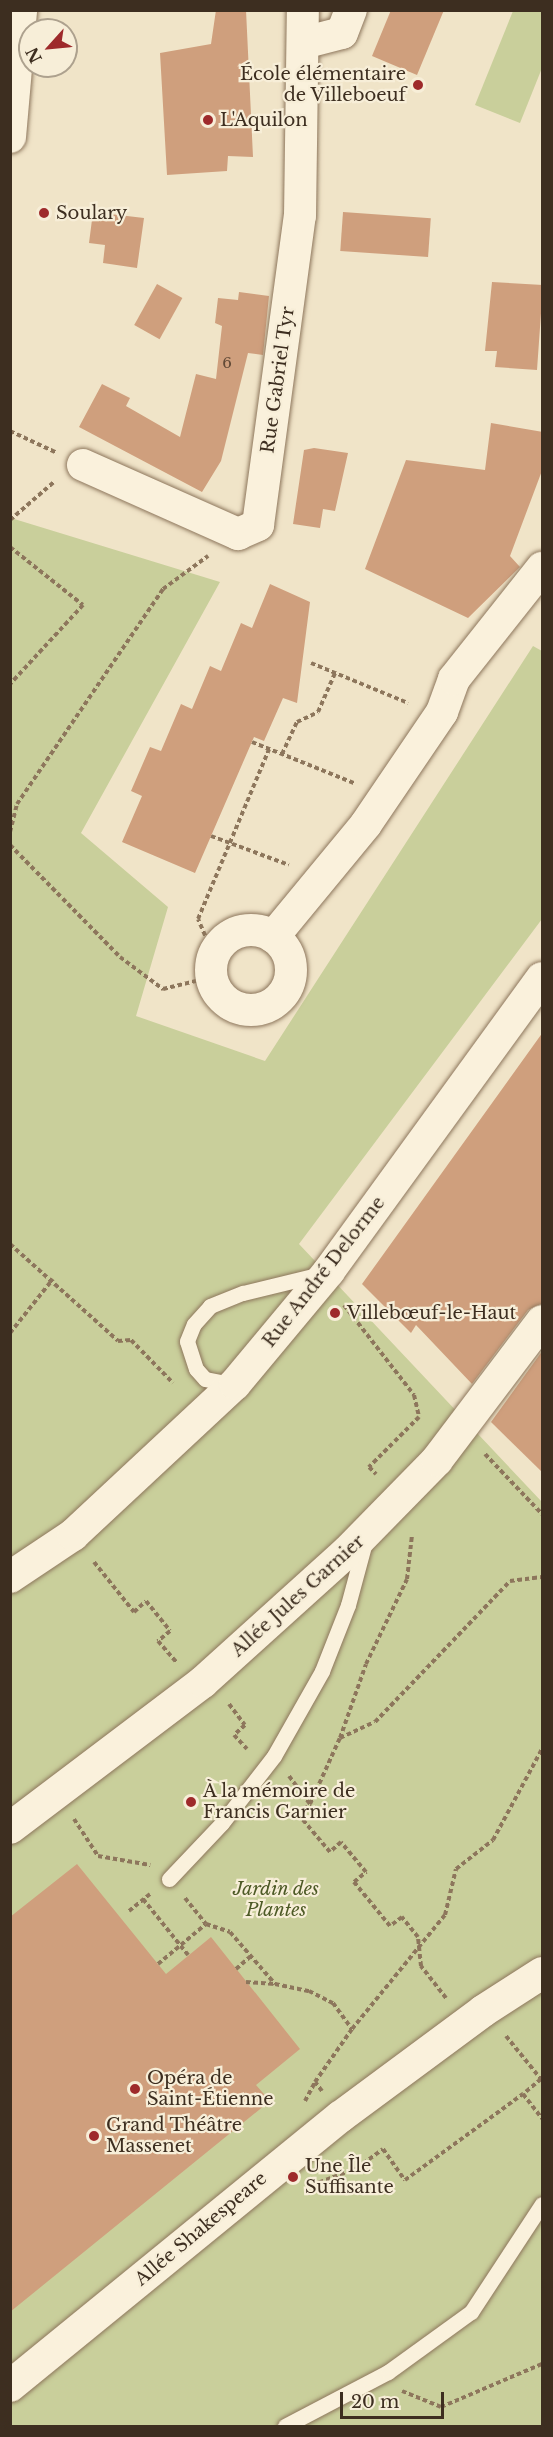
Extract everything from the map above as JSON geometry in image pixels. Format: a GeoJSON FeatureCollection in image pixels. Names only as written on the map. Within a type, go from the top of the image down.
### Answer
{"type":"FeatureCollection","features":[{"type":"Feature","properties":{"kind":"street"},"geometry":{"type":"LineString","coordinates":[[10,137],[21,10]]}},
{"type":"Feature","properties":{"kind":"street"},"geometry":{"type":"LineString","coordinates":[[303,10],[303,43],[342,33],[351,10]]}},
{"type":"Feature","properties":{"kind":"street","name":"Rue Gabriel Tyr"},"geometry":{"type":"LineString","coordinates":[[238,534],[258,525],[297,240],[303,43]]}},
{"type":"Feature","properties":{"kind":"street"},"geometry":{"type":"LineString","coordinates":[[80,463],[238,534]]}},
{"type":"Feature","properties":{"kind":"street"},"geometry":{"type":"LineString","coordinates":[[273,937],[324,878],[386,795],[439,716],[454,679],[543,568]]}},
{"type":"Feature","properties":{"kind":"street"},"geometry":{"type":"LineString","coordinates":[[254,930],[273,937],[287,952],[291,972],[284,992],[269,1005],[248,1010],[229,1003],[213,967],[234,934],[254,930]]}},
{"type":"Feature","properties":{"kind":"street","name":"Rue André Delorme"},"geometry":{"type":"LineString","coordinates":[[10,1577],[73,1535],[235,1384],[326,1275],[543,978]]}},
{"type":"Feature","properties":{"kind":"street","name":"Allée Jules Garnier"},"geometry":{"type":"LineString","coordinates":[[10,1828],[203,1682],[367,1533],[400,1501],[462,1429],[543,1321]]}},
{"type":"Feature","properties":{"kind":"street","name":"Allée Shakespeare"},"geometry":{"type":"LineString","coordinates":[[10,2386],[340,2117],[483,2011],[543,1973]]}},
{"type":"Feature","properties":{"kind":"lane"},"geometry":{"type":"LineString","coordinates":[[235,1384],[222,1385],[205,1379],[196,1369],[187,1341],[194,1324],[210,1306],[326,1275]]}},
{"type":"Feature","properties":{"kind":"lane"},"geometry":{"type":"LineString","coordinates":[[169,1879],[222,1823],[274,1756],[322,1671],[348,1605],[367,1533]]}},
{"type":"Feature","properties":{"kind":"lane"},"geometry":{"type":"LineString","coordinates":[[285,2427],[388,2372],[471,2312],[543,2204]]}},
{"type":"Feature","properties":{"kind":"path"},"geometry":{"type":"LineString","coordinates":[[10,431],[80,463],[10,520]]}},
{"type":"Feature","properties":{"kind":"path"},"geometry":{"type":"LineString","coordinates":[[10,832],[17,804],[163,589],[238,534]]}},
{"type":"Feature","properties":{"kind":"path"},"geometry":{"type":"LineString","coordinates":[[10,547],[83,604],[10,684]]}},
{"type":"Feature","properties":{"kind":"path"},"geometry":{"type":"LineString","coordinates":[[311,663],[439,716]]}},
{"type":"Feature","properties":{"kind":"path"},"geometry":{"type":"LineString","coordinates":[[282,754],[297,722],[318,712],[335,673]]}},
{"type":"Feature","properties":{"kind":"path"},"geometry":{"type":"LineString","coordinates":[[252,742],[386,795]]}},
{"type":"Feature","properties":{"kind":"path"},"geometry":{"type":"LineString","coordinates":[[10,844],[120,957],[163,989],[213,967],[198,919],[268,749]]}},
{"type":"Feature","properties":{"kind":"path"},"geometry":{"type":"LineString","coordinates":[[211,836],[324,878]]}},
{"type":"Feature","properties":{"kind":"path"},"geometry":{"type":"LineString","coordinates":[[10,1244],[53,1279],[118,1341],[131,1340],[203,1413]]}},
{"type":"Feature","properties":{"kind":"path"},"geometry":{"type":"LineString","coordinates":[[326,1275],[414,1395],[419,1417]]}},
{"type":"Feature","properties":{"kind":"path"},"geometry":{"type":"LineString","coordinates":[[10,1333],[53,1279]]}},
{"type":"Feature","properties":{"kind":"path"},"geometry":{"type":"LineString","coordinates":[[462,1429],[543,1514]]}},
{"type":"Feature","properties":{"kind":"path"},"geometry":{"type":"LineString","coordinates":[[400,1501],[414,1525],[407,1579],[366,1664],[340,1738],[310,1804],[298,1814],[330,1852],[341,1842],[366,1872],[354,1882],[390,1926],[402,1917],[417,1937],[417,1952],[421,1966],[447,2000]]}},
{"type":"Feature","properties":{"kind":"path"},"geometry":{"type":"LineString","coordinates":[[73,1535],[134,1612],[146,1601],[170,1631],[158,1641],[168,1653]]}},
{"type":"Feature","properties":{"kind":"path"},"geometry":{"type":"LineString","coordinates":[[340,1738],[375,1722],[510,1581],[543,1577]]}},
{"type":"Feature","properties":{"kind":"path"},"geometry":{"type":"LineString","coordinates":[[243,1745],[234,1735],[245,1725]]}},
{"type":"Feature","properties":{"kind":"path"},"geometry":{"type":"LineString","coordinates":[[322,2092],[315,2082],[352,2029],[446,1914],[456,1869],[493,1840],[543,1749]]}},
{"type":"Feature","properties":{"kind":"path"},"geometry":{"type":"LineString","coordinates":[[282,1768],[310,1804]]}},
{"type":"Feature","properties":{"kind":"path"},"geometry":{"type":"LineString","coordinates":[[75,1820],[98,1856],[139,1863]]}},
{"type":"Feature","properties":{"kind":"path"},"geometry":{"type":"LineString","coordinates":[[180,1892],[207,1924],[230,1932],[276,1984]]}},
{"type":"Feature","properties":{"kind":"path"},"geometry":{"type":"LineString","coordinates":[[143,1899],[189,1955]]}},
{"type":"Feature","properties":{"kind":"path"},"geometry":{"type":"LineString","coordinates":[[158,1964],[207,1924]]}},
{"type":"Feature","properties":{"kind":"path"},"geometry":{"type":"LineString","coordinates":[[236,1969],[251,1956]]}},
{"type":"Feature","properties":{"kind":"path"},"geometry":{"type":"LineString","coordinates":[[246,1982],[276,1984],[309,1991],[333,2003],[352,2029]]}},
{"type":"Feature","properties":{"kind":"path"},"geometry":{"type":"LineString","coordinates":[[357,2168],[383,2150],[405,2180],[541,2079],[508,2038]]}},
{"type":"Feature","properties":{"kind":"path"},"geometry":{"type":"LineString","coordinates":[[523,2094],[543,2118]]}},
{"type":"Feature","properties":{"kind":"path"},"geometry":{"type":"LineString","coordinates":[[388,2372],[391,2386],[441,2407],[543,2364]]}},
{"type":"Feature","properties":{"kind":"green space"},"geometry":{"type":"Polygon","coordinates":[[[513,11],[542,11],[542,68],[520,123],[475,105],[513,11]]]}},
{"type":"Feature","properties":{"kind":"green space","name":"Jardin des Plantes"},"geometry":{"type":"Polygon","coordinates":[[[11,518],[220,582],[81,833],[168,907],[136,1016],[265,1061],[533,646],[542,651],[542,919],[299,1244],[542,1502],[542,2426],[11,2426],[11,518]]]}},
{"type":"Feature","properties":{"kind":"building","name":"L'Aquilon"},"geometry":{"type":"Polygon","coordinates":[[[216,10],[246,10],[253,157],[228,156],[227,171],[167,175],[160,53],[211,44],[216,10]]]}},
{"type":"Feature","properties":{"kind":"building"},"geometry":{"type":"Polygon","coordinates":[[[391,10],[444,10],[417,75],[372,56],[391,10]]]}},
{"type":"Feature","properties":{"kind":"building"},"geometry":{"type":"Polygon","coordinates":[[[93,212],[144,218],[137,268],[103,263],[105,245],[89,243],[93,212]]]}},
{"type":"Feature","properties":{"kind":"building"},"geometry":{"type":"Polygon","coordinates":[[[343,212],[431,218],[428,257],[340,251],[343,212]]]}},
{"type":"Feature","properties":{"kind":"building"},"geometry":{"type":"Polygon","coordinates":[[[492,282],[543,285],[537,370],[495,367],[497,351],[485,351],[492,282]]]}},
{"type":"Feature","properties":{"kind":"building"},"geometry":{"type":"Polygon","coordinates":[[[157,284],[182,298],[160,339],[134,325],[157,284]]]}},
{"type":"Feature","properties":{"kind":"building"},"geometry":{"type":"Polygon","coordinates":[[[239,292],[269,296],[263,355],[248,353],[221,461],[202,492],[79,427],[102,384],[130,398],[126,406],[180,437],[196,374],[216,379],[222,326],[215,323],[218,298],[238,300],[239,292]]]}},
{"type":"Feature","properties":{"kind":"building"},"geometry":{"type":"Polygon","coordinates":[[[491,423],[543,432],[543,468],[510,556],[520,567],[468,618],[365,569],[406,460],[485,470],[491,423]]]}},
{"type":"Feature","properties":{"kind":"building"},"geometry":{"type":"Polygon","coordinates":[[[314,448],[348,453],[335,511],[323,509],[320,528],[293,524],[304,450],[314,448]]]}},
{"type":"Feature","properties":{"kind":"building"},"geometry":{"type":"Polygon","coordinates":[[[270,584],[310,602],[297,703],[283,698],[264,741],[254,737],[195,873],[122,842],[142,796],[131,791],[150,747],[161,751],[181,704],[192,709],[210,666],[221,671],[241,623],[252,628],[270,584]]]}},
{"type":"Feature","properties":{"kind":"building"},"geometry":{"type":"Polygon","coordinates":[[[543,1032],[543,1303],[528,1310],[472,1384],[416,1325],[411,1333],[362,1284],[543,1032]]]}},
{"type":"Feature","properties":{"kind":"building"},"geometry":{"type":"Polygon","coordinates":[[[543,1350],[543,1473],[491,1422],[543,1350]]]}},
{"type":"Feature","properties":{"kind":"building","name":"Opéra de Saint-Étienne"},"geometry":{"type":"Polygon","coordinates":[[[77,1864],[166,1974],[211,1937],[300,2049],[256,2085],[270,2101],[10,2312],[10,1917],[77,1864]]]}},
{"type":"Feature","properties":{"kind":"place","name":"École élémentaire de Villeboeuf"},"geometry":{"type":"Point","coordinates":[418,85]}},
{"type":"Feature","properties":{"kind":"place","name":"L'Aquilon"},"geometry":{"type":"Point","coordinates":[208,120]}},
{"type":"Feature","properties":{"kind":"place","name":"Soulary"},"geometry":{"type":"Point","coordinates":[44,213]}},
{"type":"Feature","properties":{"kind":"place","name":"Villebœuf-le-Haut"},"geometry":{"type":"Point","coordinates":[335,1313]}},
{"type":"Feature","properties":{"kind":"place","name":"À la mémoire de Francis Garnier"},"geometry":{"type":"Point","coordinates":[191,1802]}},
{"type":"Feature","properties":{"kind":"place","name":"Opéra de Saint-Étienne"},"geometry":{"type":"Point","coordinates":[135,2089]}},
{"type":"Feature","properties":{"kind":"place","name":"Grand Théâtre Massenet"},"geometry":{"type":"Point","coordinates":[94,2136]}},
{"type":"Feature","properties":{"kind":"place","name":"Une Île Suffisante"},"geometry":{"type":"Point","coordinates":[293,2177]}}]}
